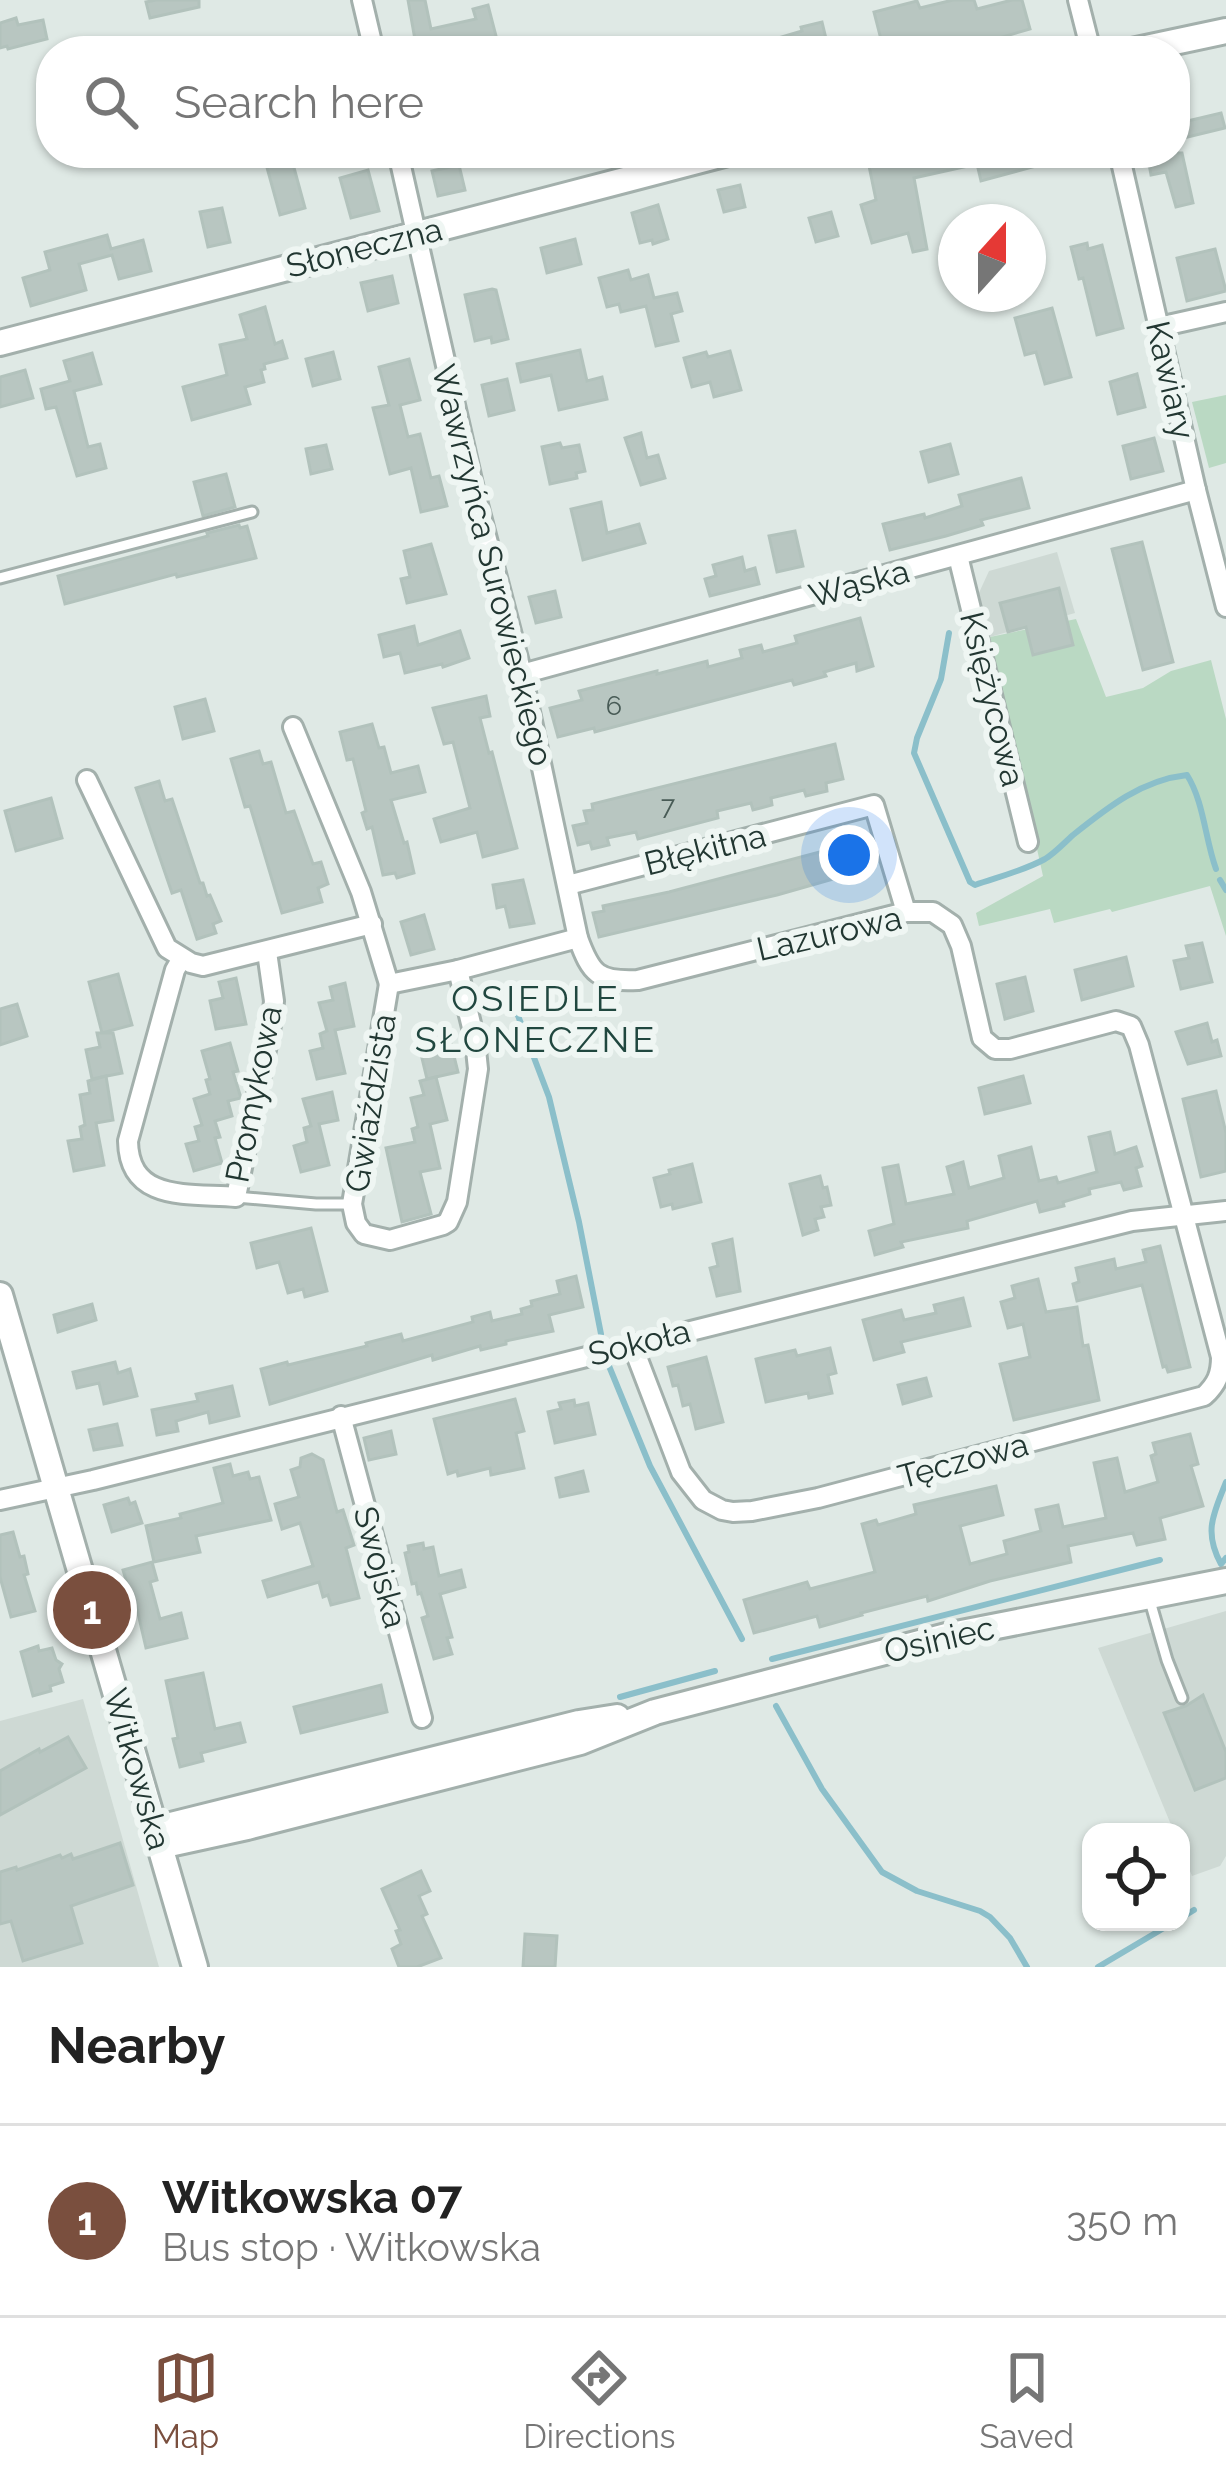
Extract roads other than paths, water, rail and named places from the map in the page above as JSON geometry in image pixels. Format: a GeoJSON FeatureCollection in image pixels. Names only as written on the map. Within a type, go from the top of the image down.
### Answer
{"type":"FeatureCollection","features":[{"type":"Feature","properties":{"kind":"street"},"geometry":{"type":"LineString","coordinates":[[362,0],[370,36]]}},
{"type":"Feature","properties":{"kind":"street"},"geometry":{"type":"LineString","coordinates":[[1078,0],[1087,36]]}},
{"type":"Feature","properties":{"kind":"street"},"geometry":{"type":"LineString","coordinates":[[1190,39],[1226,31]]}},
{"type":"Feature","properties":{"kind":"street","name":"Wawrzyńca Surowieckiego"},"geometry":{"type":"LineString","coordinates":[[401,168],[474,489],[522,674],[578,938],[586,963],[596,974]]}},
{"type":"Feature","properties":{"kind":"street","name":"Słoneczna"},"geometry":{"type":"LineString","coordinates":[[0,343],[670,168]]}},
{"type":"Feature","properties":{"kind":"street","name":"Kawiary"},"geometry":{"type":"LineString","coordinates":[[1123,168],[1196,490],[1221,570],[1226,607]]}},
{"type":"Feature","properties":{"kind":"street"},"geometry":{"type":"LineString","coordinates":[[1160,327],[1226,312]]}},
{"type":"Feature","properties":{"kind":"street","name":"Wąska"},"geometry":{"type":"LineString","coordinates":[[522,674],[1196,490]]}},
{"type":"Feature","properties":{"kind":"street","name":"Księżycowa"},"geometry":{"type":"LineString","coordinates":[[958,556],[1028,842]]}},
{"type":"Feature","properties":{"kind":"street","name":"Gwiaździsta"},"geometry":{"type":"LineString","coordinates":[[293,728],[361,892],[389,984],[352,1204],[356,1223],[364,1234],[378,1240],[435,1229],[453,1213],[478,1069],[458,970]]}},
{"type":"Feature","properties":{"kind":"street"},"geometry":{"type":"LineString","coordinates":[[87,780],[167,948],[182,958]]}},
{"type":"Feature","properties":{"kind":"street","name":"Błękitna"},"geometry":{"type":"LineString","coordinates":[[568,885],[874,806],[906,912]]}},
{"type":"Feature","properties":{"kind":"street","name":"Lazurowa"},"geometry":{"type":"LineString","coordinates":[[596,974],[608,980],[638,980],[906,912],[933,912],[952,925],[982,1038],[995,1048],[1116,1021],[1131,1026],[1183,1215]]}},
{"type":"Feature","properties":{"kind":"street","name":"Promykowa"},"geometry":{"type":"LineString","coordinates":[[267,952],[272,1021],[236,1197],[158,1190],[140,1178],[128,1141],[182,958],[203,966],[372,924]]}},
{"type":"Feature","properties":{"kind":"street","name":"Gwiaździsta"},"geometry":{"type":"LineString","coordinates":[[389,984],[578,938]]}},
{"type":"Feature","properties":{"kind":"street","name":"Sokoła"},"geometry":{"type":"LineString","coordinates":[[0,1500],[1132,1221],[1226,1211]]}},
{"type":"Feature","properties":{"kind":"street","name":"Tęczowa"},"geometry":{"type":"LineString","coordinates":[[632,1344],[682,1472],[703,1501],[733,1512],[818,1498],[1204,1396],[1216,1383],[1221,1357],[1183,1215]]}},
{"type":"Feature","properties":{"kind":"street","name":"Witkowska"},"geometry":{"type":"LineString","coordinates":[[0,1294],[195,1967]]}},
{"type":"Feature","properties":{"kind":"street","name":"Swojska"},"geometry":{"type":"LineString","coordinates":[[341,1416],[422,1718]]}},
{"type":"Feature","properties":{"kind":"street","name":"Osiniec"},"geometry":{"type":"LineString","coordinates":[[158,1837],[247,1827],[580,1742],[655,1712],[946,1636],[1226,1581]]}},
{"type":"Feature","properties":{"kind":"lane"},"geometry":{"type":"LineString","coordinates":[[0,578],[252,512]]}},
{"type":"Feature","properties":{"kind":"lane"},"geometry":{"type":"LineString","coordinates":[[236,1197],[352,1204]]}},
{"type":"Feature","properties":{"kind":"lane"},"geometry":{"type":"LineString","coordinates":[[1148,1596],[1183,1698]]}},
{"type":"Feature","properties":{"kind":"waterway"},"geometry":{"type":"LineString","coordinates":[[949,633],[941,679],[914,753],[970,882],[975,885],[1037,863],[1126,796],[1187,775],[1216,869]]}},
{"type":"Feature","properties":{"kind":"waterway"},"geometry":{"type":"LineString","coordinates":[[1220,880],[1226,890]]}},
{"type":"Feature","properties":{"kind":"waterway"},"geometry":{"type":"LineString","coordinates":[[509,992],[549,1097],[601,1334]]}},
{"type":"Feature","properties":{"kind":"waterway"},"geometry":{"type":"LineString","coordinates":[[609,1366],[650,1466],[742,1639]]}},
{"type":"Feature","properties":{"kind":"waterway"},"geometry":{"type":"LineString","coordinates":[[1226,1482],[1212,1532],[1221,1564],[1226,1558]]}},
{"type":"Feature","properties":{"kind":"waterway"},"geometry":{"type":"LineString","coordinates":[[772,1659],[1160,1560]]}},
{"type":"Feature","properties":{"kind":"waterway"},"geometry":{"type":"LineString","coordinates":[[620,1697],[715,1671]]}},
{"type":"Feature","properties":{"kind":"waterway"},"geometry":{"type":"LineString","coordinates":[[776,1706],[822,1789],[882,1872],[917,1891],[990,1917],[1027,1967]]}},
{"type":"Feature","properties":{"kind":"waterway"},"geometry":{"type":"LineString","coordinates":[[1190,1912],[1194,1910]]}},
{"type":"Feature","properties":{"kind":"waterway"},"geometry":{"type":"LineString","coordinates":[[1098,1967],[1159,1931]]}},
{"type":"Feature","properties":{"kind":"place","name":"Witkowska 07"},"geometry":{"type":"Point","coordinates":[92,1610]}},
{"type":"Feature","properties":{"kind":"district","name":"OSIEDLE SŁONECZNE"},"geometry":{"type":"Point","coordinates":[536,1018]}}]}
